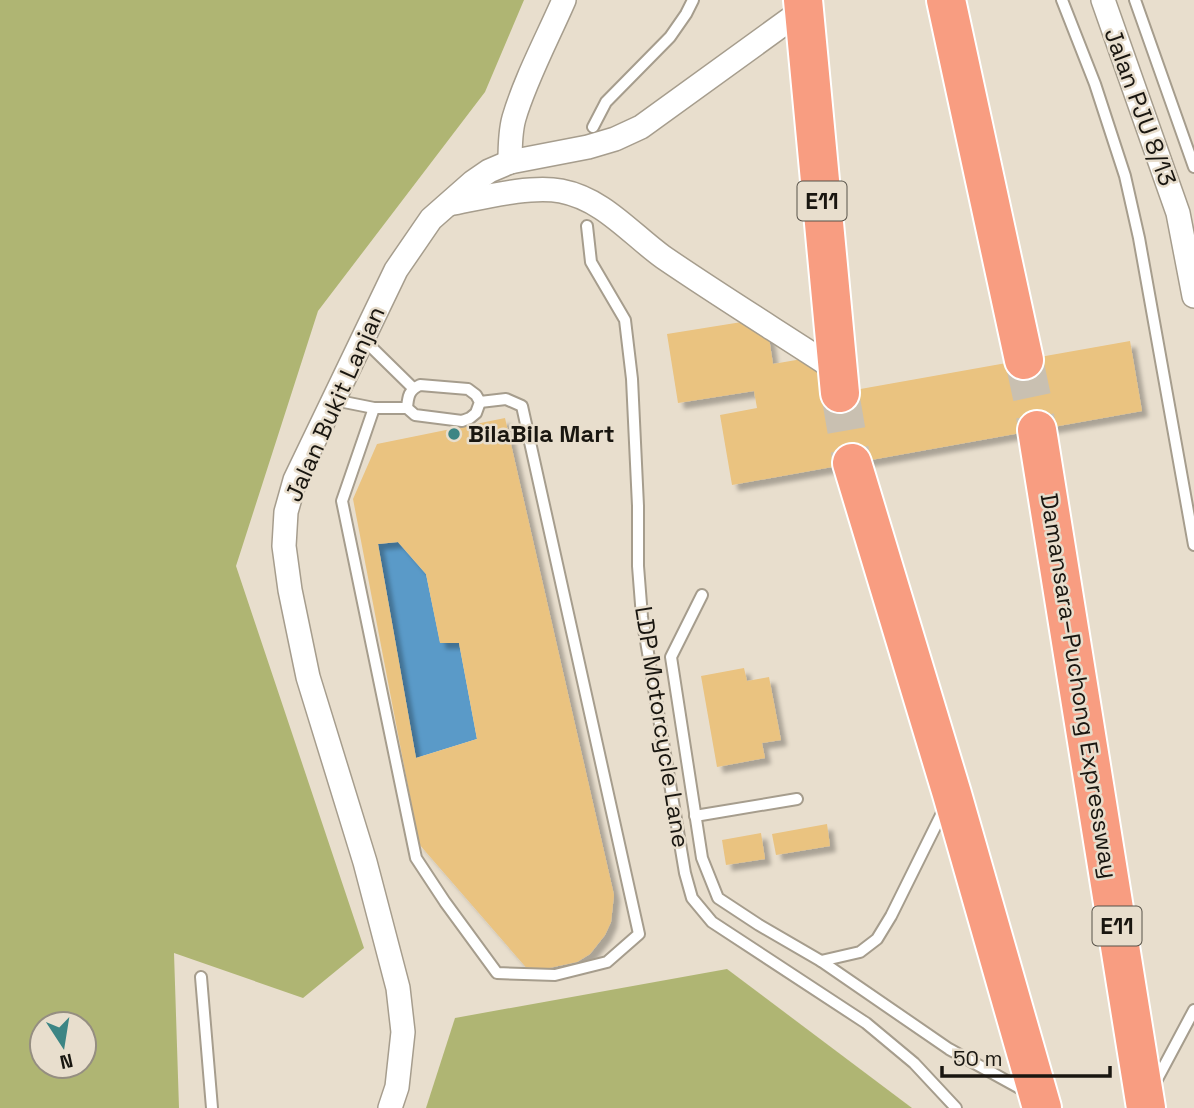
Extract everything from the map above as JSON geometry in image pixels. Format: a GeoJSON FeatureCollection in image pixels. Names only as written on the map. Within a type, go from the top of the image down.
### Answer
{"type":"FeatureCollection","features":[{"type":"Feature","properties":{"kind":"highway"},"geometry":{"type":"LineString","coordinates":[[946,0],[1024,360]]}},
{"type":"Feature","properties":{"kind":"highway","name":"E11"},"geometry":{"type":"LineString","coordinates":[[803,4],[839,382]]}},
{"type":"Feature","properties":{"kind":"highway","name":"Damansara–Puchong Expressway"},"geometry":{"type":"LineString","coordinates":[[1037,430],[1146,1105]]}},
{"type":"Feature","properties":{"kind":"highway"},"geometry":{"type":"LineString","coordinates":[[852,463],[952,794],[1040,1103]]}},
{"type":"Feature","properties":{"kind":"street"},"geometry":{"type":"LineString","coordinates":[[510,162],[513,120],[565,0]]}},
{"type":"Feature","properties":{"kind":"street","name":"Jalan PJU 8/13"},"geometry":{"type":"LineString","coordinates":[[1103,0],[1178,213],[1194,296]]}},
{"type":"Feature","properties":{"kind":"street","name":"Jalan Bukit Lanjan"},"geometry":{"type":"LineString","coordinates":[[390,1108],[397,1087],[402,1032],[398,988],[365,862],[308,677],[290,590],[284,546],[286,512],[295,480],[396,270],[431,219],[445,205],[472,182],[510,162],[588,147],[641,127],[803,4]]}},
{"type":"Feature","properties":{"kind":"street"},"geometry":{"type":"LineString","coordinates":[[445,205],[536,190],[560,191],[593,202],[661,255],[839,382]]}},
{"type":"Feature","properties":{"kind":"lane"},"geometry":{"type":"LineString","coordinates":[[593,127],[606,102],[670,37],[693,0]]}},
{"type":"Feature","properties":{"kind":"lane"},"geometry":{"type":"LineString","coordinates":[[1062,0],[1095,84],[1125,176],[1139,238],[1194,545]]}},
{"type":"Feature","properties":{"kind":"lane"},"geometry":{"type":"LineString","coordinates":[[1135,0],[1194,167]]}},
{"type":"Feature","properties":{"kind":"lane","name":"LDP Motorcycle Lane"},"geometry":{"type":"LineString","coordinates":[[587,226],[592,262],[625,320],[632,379],[642,617],[685,873],[692,898],[712,922],[738,942],[866,1023],[914,1063],[956,1108]]}},
{"type":"Feature","properties":{"kind":"lane"},"geometry":{"type":"LineString","coordinates":[[363,339],[413,388]]}},
{"type":"Feature","properties":{"kind":"lane"},"geometry":{"type":"LineString","coordinates":[[334,400],[374,408],[407,408],[415,415],[462,421],[476,413],[480,402],[477,395],[468,389],[420,385],[413,388],[408,395],[407,408]]}},
{"type":"Feature","properties":{"kind":"lane"},"geometry":{"type":"LineString","coordinates":[[374,408],[342,501],[416,858],[496,973],[555,975],[607,962],[639,934],[522,406],[506,399],[480,402]]}},
{"type":"Feature","properties":{"kind":"lane"},"geometry":{"type":"LineString","coordinates":[[702,595],[671,657],[702,858],[718,898],[821,961],[949,1049],[1040,1103]]}},
{"type":"Feature","properties":{"kind":"lane"},"geometry":{"type":"LineString","coordinates":[[821,961],[860,953],[877,939],[952,794]]}},
{"type":"Feature","properties":{"kind":"lane"},"geometry":{"type":"LineString","coordinates":[[695,816],[797,799]]}},
{"type":"Feature","properties":{"kind":"lane"},"geometry":{"type":"LineString","coordinates":[[201,977],[212,1108]]}},
{"type":"Feature","properties":{"kind":"lane"},"geometry":{"type":"LineString","coordinates":[[1146,1105],[1194,1010]]}},
{"type":"Feature","properties":{"kind":"green space"},"geometry":{"type":"Polygon","coordinates":[[[0,0],[524,0],[485,92],[318,311],[236,566],[364,948],[303,998],[174,953],[179,1108],[0,1108],[0,0]]]}},
{"type":"Feature","properties":{"kind":"green space"},"geometry":{"type":"Polygon","coordinates":[[[727,969],[912,1108],[426,1108],[455,1018],[727,969]]]}},
{"type":"Feature","properties":{"kind":"water"},"geometry":{"type":"Polygon","coordinates":[[[398,542],[426,574],[440,642],[459,643],[477,739],[416,758],[378,544],[398,542]]]}},
{"type":"Feature","properties":{"kind":"building"},"geometry":{"type":"Polygon","coordinates":[[[766,318],[773,364],[831,354],[838,393],[1130,341],[1142,411],[732,485],[720,415],[757,408],[754,391],[678,403],[667,334],[766,318]]]}},
{"type":"Feature","properties":{"kind":"building"},"geometry":{"type":"Polygon","coordinates":[[[505,418],[614,895],[611,922],[605,935],[590,954],[577,962],[530,972],[419,844],[353,499],[377,444],[505,418]],[[398,542],[378,544],[416,758],[477,739],[459,643],[440,643],[426,574],[398,542]]]}},
{"type":"Feature","properties":{"kind":"building"},"geometry":{"type":"Polygon","coordinates":[[[744,668],[747,681],[769,677],[781,740],[762,743],[765,758],[717,767],[701,676],[744,668]]]}},
{"type":"Feature","properties":{"kind":"building"},"geometry":{"type":"Polygon","coordinates":[[[827,824],[830,846],[776,855],[772,834],[827,824]]]}},
{"type":"Feature","properties":{"kind":"building"},"geometry":{"type":"Polygon","coordinates":[[[761,833],[765,859],[726,865],[722,840],[761,833]]]}},
{"type":"Feature","properties":{"kind":"tunnel"},"geometry":{"type":"LineString","coordinates":[[1024,360],[1037,430]]}},
{"type":"Feature","properties":{"kind":"tunnel"},"geometry":{"type":"LineString","coordinates":[[840,393],[852,463]]}},
{"type":"Feature","properties":{"kind":"place","name":"BilaBila Mart"},"geometry":{"type":"Point","coordinates":[454,434]}}]}
